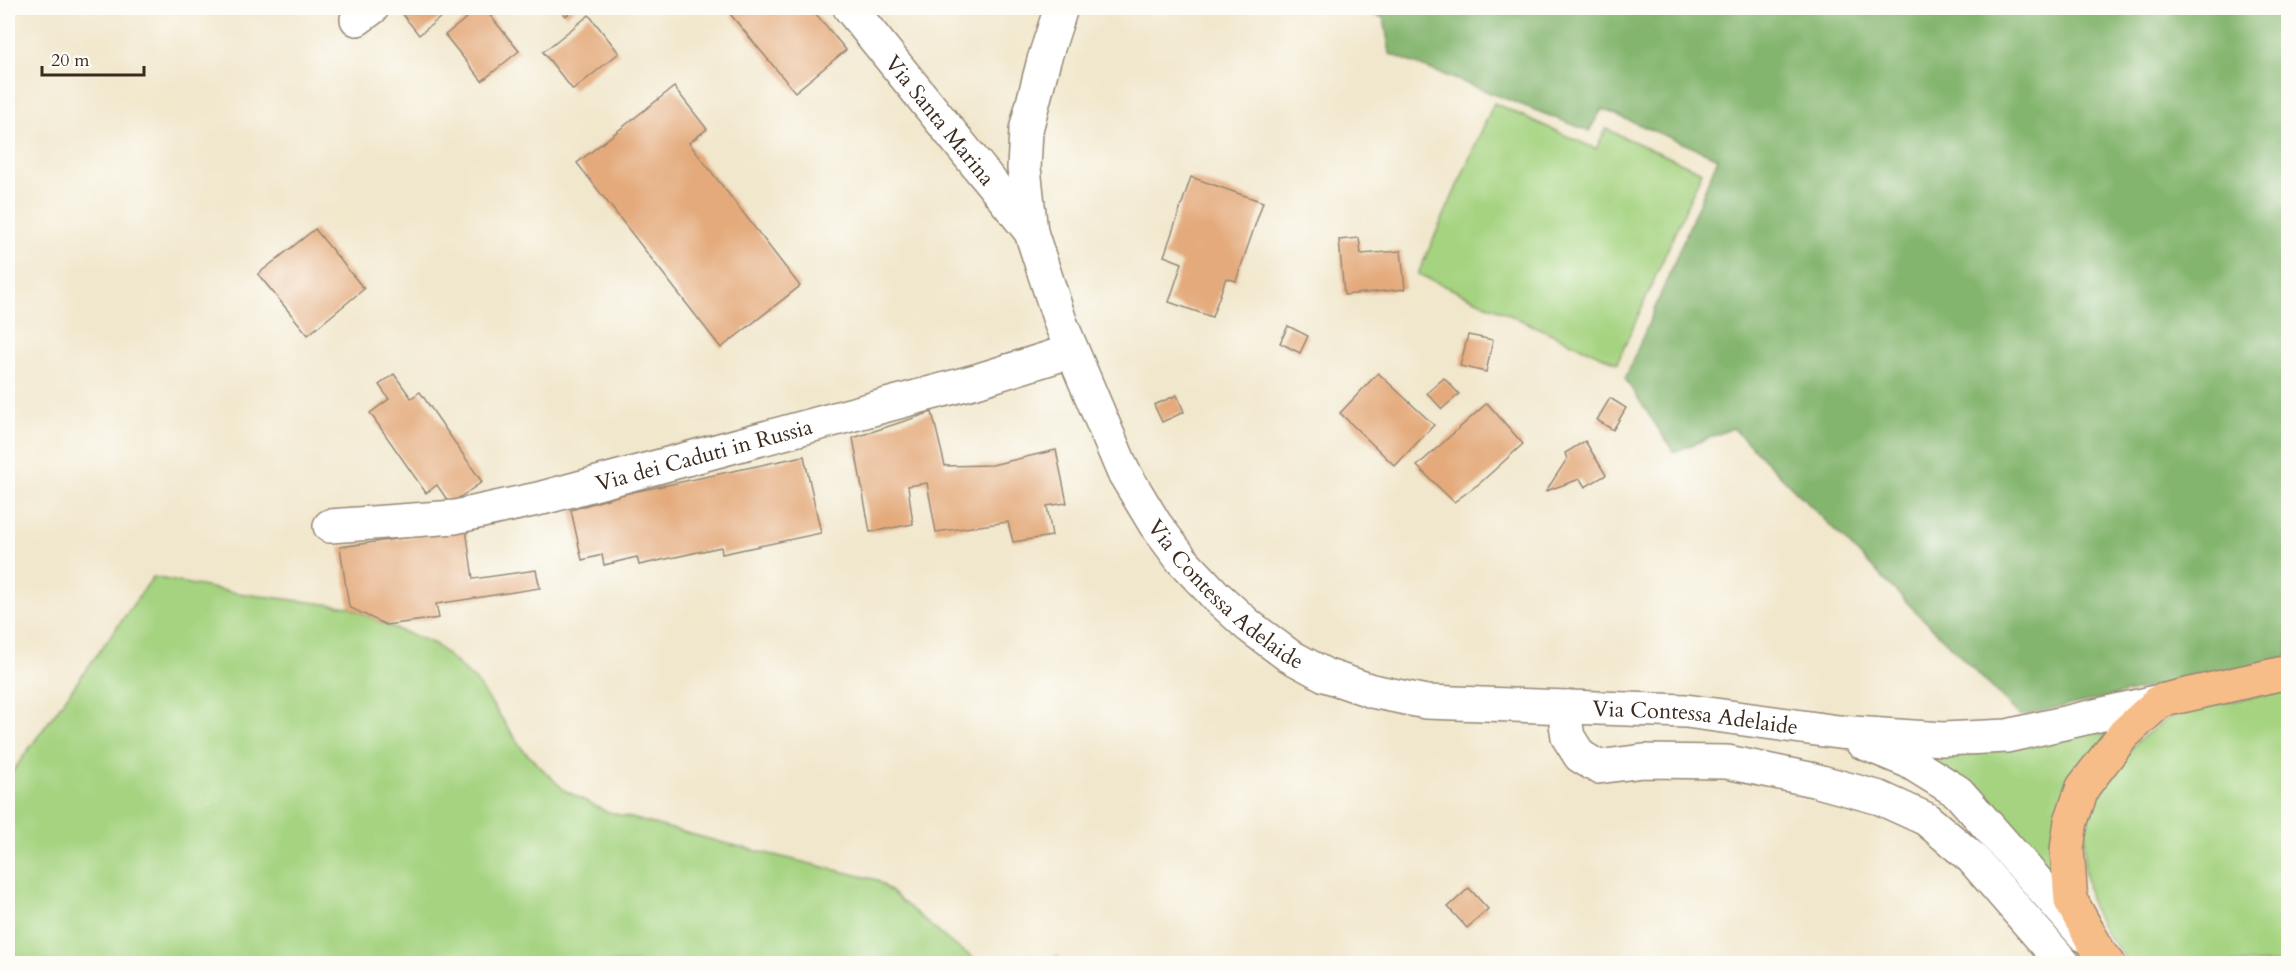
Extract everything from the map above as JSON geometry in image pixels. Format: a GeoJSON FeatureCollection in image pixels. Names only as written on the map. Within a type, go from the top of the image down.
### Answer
{"type":"FeatureCollection","features":[{"type":"Feature","properties":{"kind":"main road"},"geometry":{"type":"LineString","coordinates":[[2104,958],[2071,901],[2067,849],[2071,820],[2083,787],[2124,734],[2160,701],[2289,672]]}},
{"type":"Feature","properties":{"kind":"street","name":"Via Santa Marina"},"geometry":{"type":"LineString","coordinates":[[850,8],[1031,232]]}},
{"type":"Feature","properties":{"kind":"street","name":"Via Contessa Adelaide"},"geometry":{"type":"LineString","coordinates":[[1061,8],[1044,60],[1026,130],[1024,168],[1031,232],[1060,324],[1123,471],[1155,524],[1182,560],[1217,597],[1288,655],[1325,675],[1372,691],[1426,702],[1686,711],[1838,732]]}},
{"type":"Feature","properties":{"kind":"street","name":"Via dei Caduti in Russia"},"geometry":{"type":"LineString","coordinates":[[330,526],[455,517],[542,498],[976,381],[1072,351]]}},
{"type":"Feature","properties":{"kind":"street"},"geometry":{"type":"LineString","coordinates":[[1838,732],[1943,739],[2007,736],[2160,701]]}},
{"type":"Feature","properties":{"kind":"street"},"geometry":{"type":"LineString","coordinates":[[1568,707],[1566,724],[1568,737],[1580,756],[1598,767],[1643,761],[1728,762],[1814,780],[1880,798],[1926,819],[1972,858],[2064,963]]}},
{"type":"Feature","properties":{"kind":"street"},"geometry":{"type":"LineString","coordinates":[[1838,732],[1908,761],[1958,792],[2104,958]]}},
{"type":"Feature","properties":{"kind":"green space"},"geometry":{"type":"Polygon","coordinates":[[[1354,8],[2288,8],[2288,658],[2020,716],[1733,428],[1674,452],[1625,379],[1718,158],[1602,109],[1589,131],[1390,54],[1384,18],[1354,8]]]}},
{"type":"Feature","properties":{"kind":"green space"},"geometry":{"type":"Polygon","coordinates":[[[1494,103],[1596,149],[1606,129],[1702,172],[1617,363],[1418,274],[1494,103]]]}},
{"type":"Feature","properties":{"kind":"green space"},"geometry":{"type":"Polygon","coordinates":[[[153,577],[237,593],[349,607],[386,625],[435,644],[477,682],[523,750],[564,790],[605,811],[877,880],[950,942],[972,957],[974,963],[8,963],[8,778],[153,577]]]}},
{"type":"Feature","properties":{"kind":"green space"},"geometry":{"type":"Polygon","coordinates":[[[2288,691],[2288,963],[2129,963],[2104,931],[2091,904],[2084,868],[2085,831],[2094,799],[2136,742],[2167,719],[2200,707],[2288,691]]]}},
{"type":"Feature","properties":{"kind":"green space"},"geometry":{"type":"Polygon","coordinates":[[[2124,719],[2059,877],[2052,878],[1921,749],[2124,719]]]}},
{"type":"Feature","properties":{"kind":"building"},"geometry":{"type":"Polygon","coordinates":[[[412,8],[433,8],[441,17],[419,35],[403,15],[412,8]]]}},
{"type":"Feature","properties":{"kind":"building"},"geometry":{"type":"Polygon","coordinates":[[[479,8],[484,8],[519,51],[482,81],[445,35],[479,8]]]}},
{"type":"Feature","properties":{"kind":"building"},"geometry":{"type":"Polygon","coordinates":[[[559,8],[576,8],[566,16],[559,8]]]}},
{"type":"Feature","properties":{"kind":"building"},"geometry":{"type":"Polygon","coordinates":[[[740,8],[811,8],[846,50],[795,92],[731,15],[740,8]]]}},
{"type":"Feature","properties":{"kind":"building"},"geometry":{"type":"Polygon","coordinates":[[[589,15],[619,53],[573,90],[543,52],[589,15]]]}},
{"type":"Feature","properties":{"kind":"building"},"geometry":{"type":"Polygon","coordinates":[[[674,87],[707,129],[689,143],[800,286],[721,348],[577,163],[674,87]]]}},
{"type":"Feature","properties":{"kind":"building"},"geometry":{"type":"Polygon","coordinates":[[[1191,177],[1263,202],[1236,281],[1226,278],[1212,317],[1169,302],[1182,263],[1164,256],[1191,177]]]}},
{"type":"Feature","properties":{"kind":"building"},"geometry":{"type":"Polygon","coordinates":[[[315,229],[364,289],[308,335],[258,274],[315,229]]]}},
{"type":"Feature","properties":{"kind":"building"},"geometry":{"type":"Polygon","coordinates":[[[1359,238],[1361,254],[1401,251],[1405,289],[1344,295],[1339,240],[1359,238]]]}},
{"type":"Feature","properties":{"kind":"building"},"geometry":{"type":"Polygon","coordinates":[[[1288,326],[1308,336],[1300,353],[1280,343],[1288,326]]]}},
{"type":"Feature","properties":{"kind":"building"},"geometry":{"type":"Polygon","coordinates":[[[1468,335],[1493,340],[1486,372],[1460,366],[1468,335]]]}},
{"type":"Feature","properties":{"kind":"building"},"geometry":{"type":"Polygon","coordinates":[[[1378,373],[1434,425],[1395,466],[1340,413],[1378,373]]]}},
{"type":"Feature","properties":{"kind":"building"},"geometry":{"type":"Polygon","coordinates":[[[394,374],[411,398],[420,392],[482,482],[450,504],[437,485],[426,493],[370,413],[389,399],[379,385],[394,374]]]}},
{"type":"Feature","properties":{"kind":"building"},"geometry":{"type":"Polygon","coordinates":[[[1444,378],[1459,394],[1442,409],[1427,393],[1444,378]]]}},
{"type":"Feature","properties":{"kind":"building"},"geometry":{"type":"Polygon","coordinates":[[[1177,395],[1184,412],[1162,422],[1154,405],[1177,395]]]}},
{"type":"Feature","properties":{"kind":"building"},"geometry":{"type":"Polygon","coordinates":[[[1610,398],[1626,408],[1613,430],[1597,420],[1610,398]]]}},
{"type":"Feature","properties":{"kind":"building"},"geometry":{"type":"Polygon","coordinates":[[[1487,403],[1523,444],[1480,483],[1454,502],[1417,466],[1487,403]]]}},
{"type":"Feature","properties":{"kind":"building"},"geometry":{"type":"Polygon","coordinates":[[[932,412],[945,466],[992,465],[1056,450],[1067,503],[1047,506],[1052,536],[1013,542],[1008,522],[936,532],[927,483],[908,486],[913,524],[870,532],[853,438],[932,412]]]}},
{"type":"Feature","properties":{"kind":"building"},"geometry":{"type":"Polygon","coordinates":[[[1585,441],[1606,475],[1585,487],[1580,479],[1546,491],[1567,459],[1565,453],[1585,441]]]}},
{"type":"Feature","properties":{"kind":"building"},"geometry":{"type":"Polygon","coordinates":[[[804,456],[821,533],[722,554],[721,547],[639,565],[637,557],[604,565],[602,555],[582,560],[571,510],[624,494],[804,456]]]}},
{"type":"Feature","properties":{"kind":"building"},"geometry":{"type":"Polygon","coordinates":[[[466,529],[473,579],[536,570],[540,588],[436,604],[439,618],[386,625],[349,607],[340,547],[466,529]]]}},
{"type":"Feature","properties":{"kind":"building"},"geometry":{"type":"Polygon","coordinates":[[[1469,888],[1488,909],[1467,928],[1448,907],[1469,888]]]}},
{"type":"Feature","properties":{"kind":"building"},"geometry":{"type":"Polygon","coordinates":[[[1056,955],[1067,963],[1050,963],[1056,955]]]}}]}
